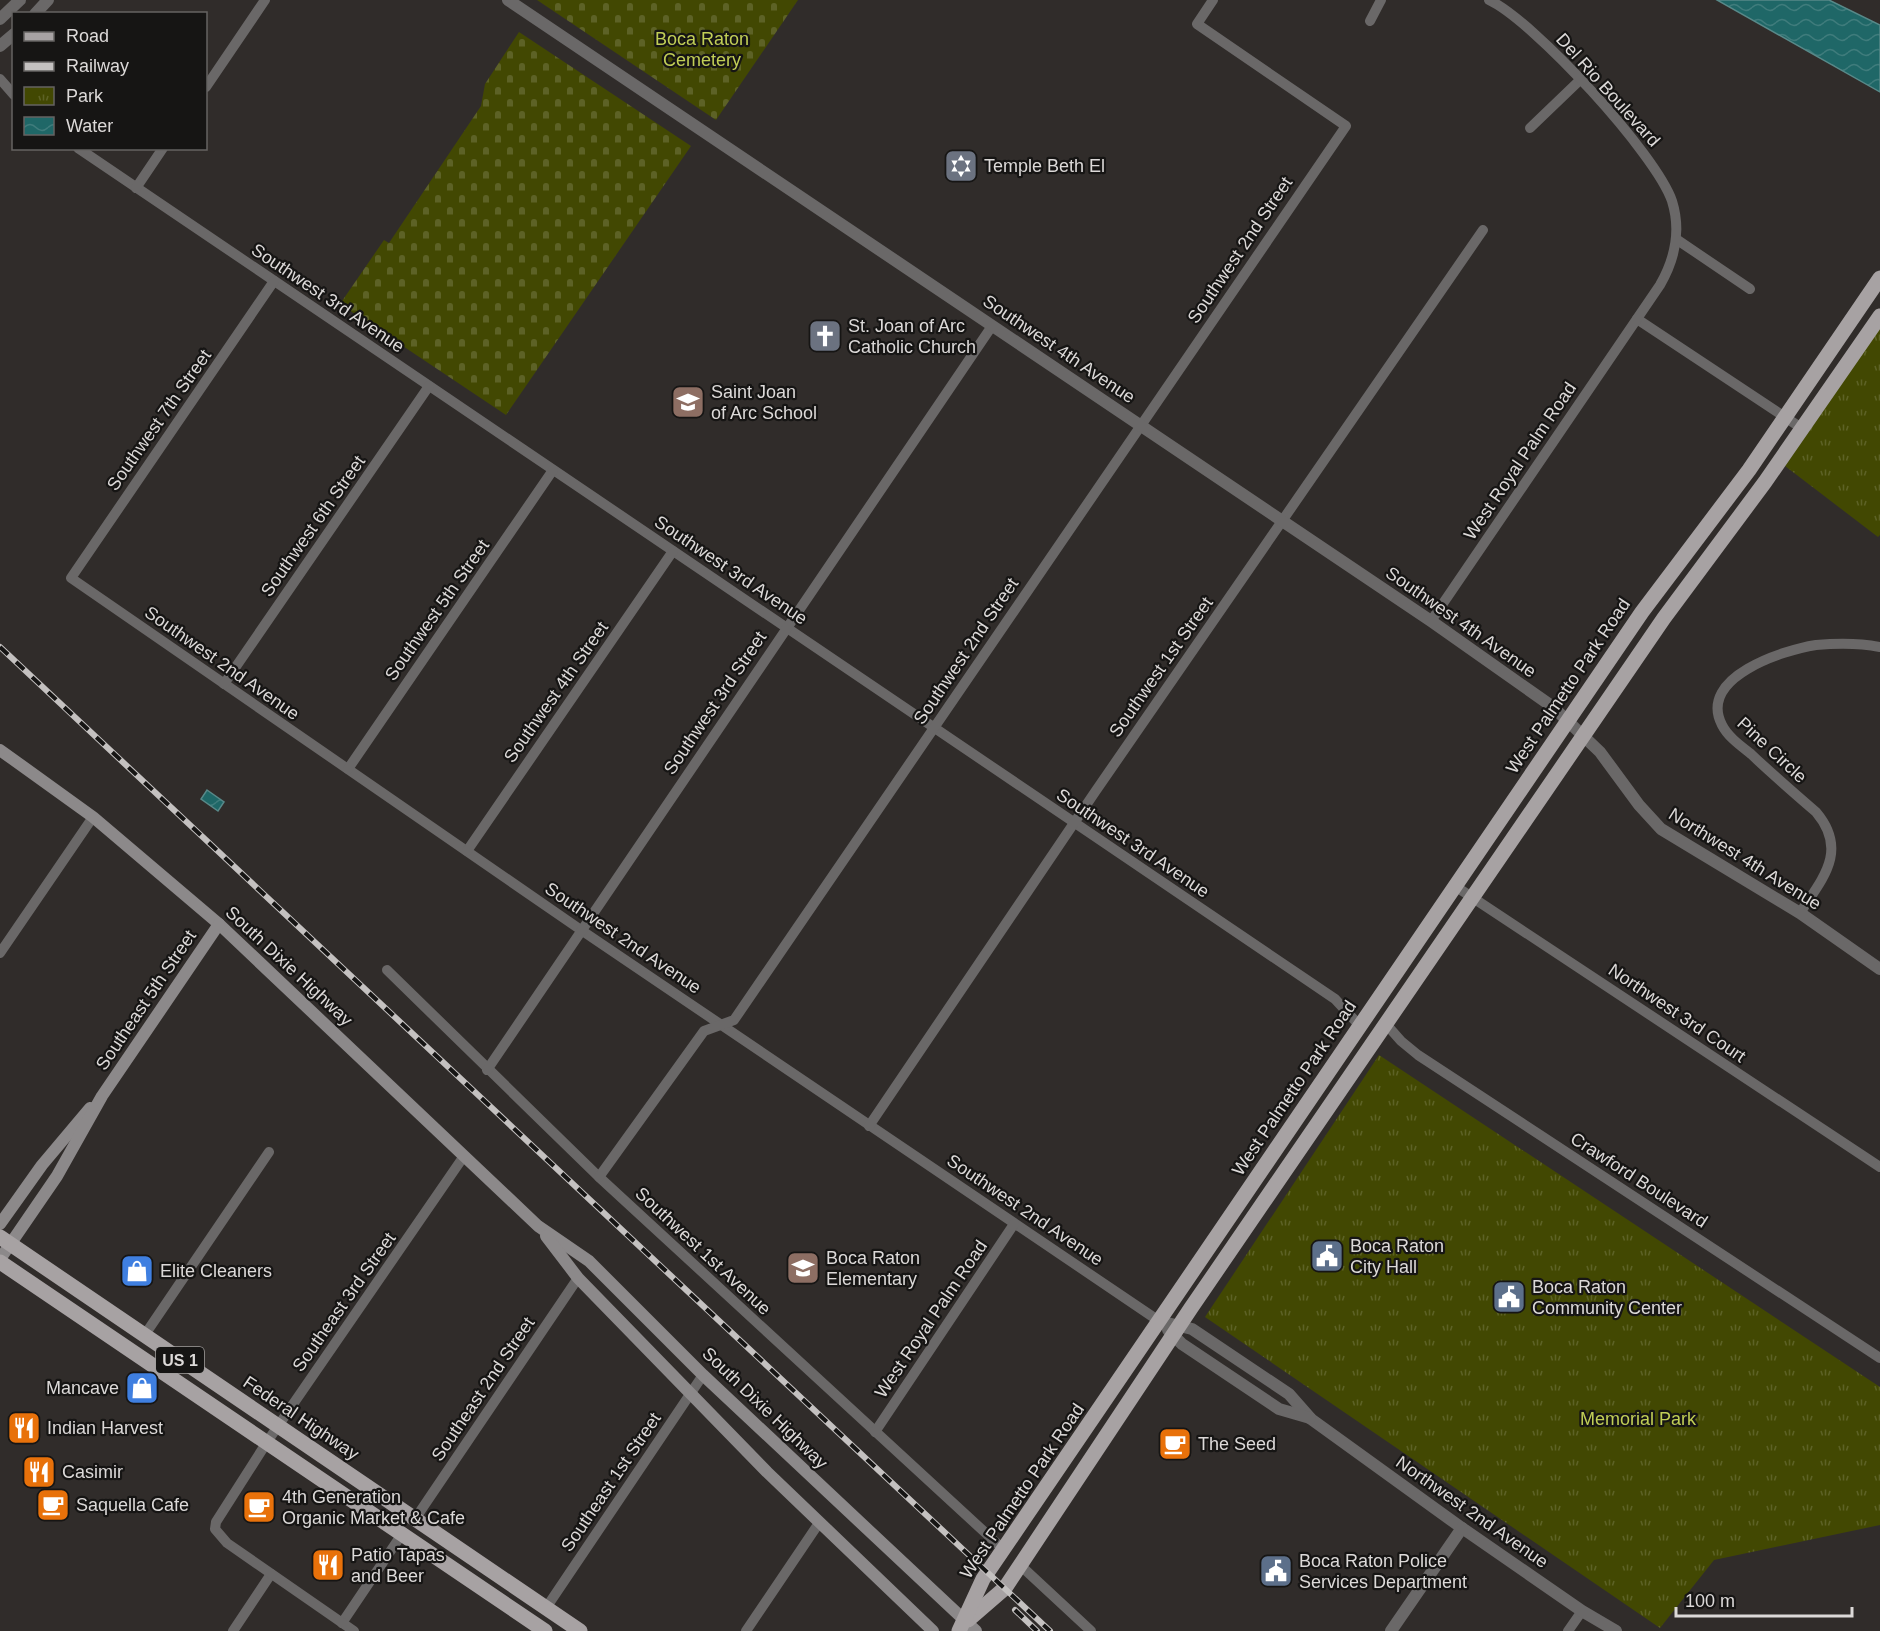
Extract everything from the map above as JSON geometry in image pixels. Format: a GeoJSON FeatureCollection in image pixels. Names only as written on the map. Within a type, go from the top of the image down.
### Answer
{"type":"FeatureCollection","features":[{"type":"Feature","properties":{"kind":"main road","name":"West Palmetto Park Road"},"geometry":{"type":"LineString","coordinates":[[967,1628],[983,1579],[1003,1549],[1642,612],[1785,418],[1880,278]]}},
{"type":"Feature","properties":{"kind":"main road","name":"West Palmetto Park Road"},"geometry":{"type":"LineString","coordinates":[[967,1628],[1000,1595],[1176,1331],[1472,897],[1686,586],[1803,429],[1880,316]]}},
{"type":"Feature","properties":{"kind":"main road","name":"South Dixie Highway"},"geometry":{"type":"LineString","coordinates":[[0,750],[93,817],[219,924],[538,1226],[579,1278],[691,1393],[819,1523],[933,1631]]}},
{"type":"Feature","properties":{"kind":"main road","name":"Southeast 5th Street"},"geometry":{"type":"LineString","coordinates":[[0,1260],[5,1240],[57,1176],[102,1096],[219,924]]}},
{"type":"Feature","properties":{"kind":"main road"},"geometry":{"type":"LineString","coordinates":[[1386,1024],[1384,1011],[1394,976]]}},
{"type":"Feature","properties":{"kind":"main road"},"geometry":{"type":"LineString","coordinates":[[1357,1066],[1362,1038],[1360,1026]]}},
{"type":"Feature","properties":{"kind":"main road","name":"Southeast 5th Street"},"geometry":{"type":"LineString","coordinates":[[0,1224],[42,1165],[76,1123],[102,1096]]}},
{"type":"Feature","properties":{"kind":"main road"},"geometry":{"type":"LineString","coordinates":[[42,1165],[57,1176]]}},
{"type":"Feature","properties":{"kind":"main road","name":"South Dixie Highway"},"geometry":{"type":"LineString","coordinates":[[538,1226],[589,1261],[703,1375],[967,1628]]}},
{"type":"Feature","properties":{"kind":"main road","name":"Federal Highway"},"geometry":{"type":"LineString","coordinates":[[5,1240],[578,1630]]}},
{"type":"Feature","properties":{"kind":"main road","name":"US 1"},"geometry":{"type":"LineString","coordinates":[[0,1260],[505,1604],[537,1629]]}},
{"type":"Feature","properties":{"kind":"main road"},"geometry":{"type":"LineString","coordinates":[[110,1336],[138,1338],[144,1335]]}},
{"type":"Feature","properties":{"kind":"main road"},"geometry":{"type":"LineString","coordinates":[[505,1604],[546,1608]]}},
{"type":"Feature","properties":{"kind":"main road"},"geometry":{"type":"LineString","coordinates":[[537,1629],[551,1622],[578,1630]]}},
{"type":"Feature","properties":{"kind":"street"},"geometry":{"type":"LineString","coordinates":[[0,19],[20,0]]}},
{"type":"Feature","properties":{"kind":"street"},"geometry":{"type":"LineString","coordinates":[[38,12],[48,0]]}},
{"type":"Feature","properties":{"kind":"street"},"geometry":{"type":"LineString","coordinates":[[207,86],[265,0]]}},
{"type":"Feature","properties":{"kind":"street","name":"Southwest 4th Avenue"},"geometry":{"type":"LineString","coordinates":[[508,0],[1431,621],[1553,707],[1583,736]]}},
{"type":"Feature","properties":{"kind":"street","name":"Southwest 2nd Street"},"geometry":{"type":"LineString","coordinates":[[599,1178],[704,1031],[734,1020],[1346,126],[1197,24],[1213,0]]}},
{"type":"Feature","properties":{"kind":"street"},"geometry":{"type":"LineString","coordinates":[[1370,21],[1381,0]]}},
{"type":"Feature","properties":{"kind":"street","name":"Del Rio Boulevard"},"geometry":{"type":"LineString","coordinates":[[1489,0],[1529,27],[1580,80],[1622,125],[1663,181],[1674,209],[1676,239],[1666,274],[1637,319]]}},
{"type":"Feature","properties":{"kind":"street"},"geometry":{"type":"LineString","coordinates":[[0,46],[12,36]]}},
{"type":"Feature","properties":{"kind":"street"},"geometry":{"type":"LineString","coordinates":[[0,79],[12,93]]}},
{"type":"Feature","properties":{"kind":"street"},"geometry":{"type":"LineString","coordinates":[[1530,128],[1580,80]]}},
{"type":"Feature","properties":{"kind":"street","name":"Southwest 3rd Avenue"},"geometry":{"type":"LineString","coordinates":[[81,150],[1335,999],[1360,1026]]}},
{"type":"Feature","properties":{"kind":"street"},"geometry":{"type":"LineString","coordinates":[[136,188],[162,150]]}},
{"type":"Feature","properties":{"kind":"street","name":"Southwest 1st Street"},"geometry":{"type":"LineString","coordinates":[[869,1126],[1074,823],[1483,230]]}},
{"type":"Feature","properties":{"kind":"street"},"geometry":{"type":"LineString","coordinates":[[1676,239],[1750,289]]}},
{"type":"Feature","properties":{"kind":"street","name":"Southwest 7th Street"},"geometry":{"type":"LineString","coordinates":[[70,578],[274,281]]}},
{"type":"Feature","properties":{"kind":"street"},"geometry":{"type":"LineString","coordinates":[[1637,319],[1803,429]]}},
{"type":"Feature","properties":{"kind":"street","name":"West Royal Palm Road"},"geometry":{"type":"LineString","coordinates":[[1431,621],[1637,319]]}},
{"type":"Feature","properties":{"kind":"street","name":"Southwest 3rd Street"},"geometry":{"type":"LineString","coordinates":[[487,1070],[992,326]]}},
{"type":"Feature","properties":{"kind":"street","name":"Southwest 6th Street"},"geometry":{"type":"LineString","coordinates":[[224,684],[429,386]]}},
{"type":"Feature","properties":{"kind":"street","name":"Southwest 5th Street"},"geometry":{"type":"LineString","coordinates":[[348,769],[553,470]]}},
{"type":"Feature","properties":{"kind":"street","name":"Southwest 4th Street"},"geometry":{"type":"LineString","coordinates":[[467,851],[673,551]]}},
{"type":"Feature","properties":{"kind":"street","name":"Southwest 2nd Avenue"},"geometry":{"type":"LineString","coordinates":[[70,578],[581,930],[1159,1320]]}},
{"type":"Feature","properties":{"kind":"street","name":"Pine Circle"},"geometry":{"type":"LineString","coordinates":[[1800,914],[1829,866],[1832,843],[1823,821],[1816,812],[1730,735],[1718,714],[1719,702],[1723,690],[1740,674],[1771,657],[1816,645],[1851,644],[1880,647]]}},
{"type":"Feature","properties":{"kind":"street","name":"Northwest 4th Avenue"},"geometry":{"type":"LineString","coordinates":[[1583,736],[1661,829],[1800,914],[1880,969]]}},
{"type":"Feature","properties":{"kind":"street"},"geometry":{"type":"LineString","coordinates":[[0,953],[93,817]]}},
{"type":"Feature","properties":{"kind":"street","name":"Northwest 3rd Court"},"geometry":{"type":"LineString","coordinates":[[1455,886],[1880,1167]]}},
{"type":"Feature","properties":{"kind":"street","name":"Southwest 1st Avenue"},"geometry":{"type":"LineString","coordinates":[[387,970],[599,1178],[1003,1549]]}},
{"type":"Feature","properties":{"kind":"street","name":"Crawford Boulevard"},"geometry":{"type":"LineString","coordinates":[[1386,1024],[1418,1055],[1880,1358]]}},
{"type":"Feature","properties":{"kind":"street"},"geometry":{"type":"LineString","coordinates":[[144,1335],[269,1152]]}},
{"type":"Feature","properties":{"kind":"street","name":"Southeast 3rd Street"},"geometry":{"type":"LineString","coordinates":[[272,1574],[227,1543],[215,1529],[219,1513],[464,1156]]}},
{"type":"Feature","properties":{"kind":"street","name":"West Royal Palm Road"},"geometry":{"type":"LineString","coordinates":[[875,1432],[1014,1224]]}},
{"type":"Feature","properties":{"kind":"street","name":"Southeast 2nd Street"},"geometry":{"type":"LineString","coordinates":[[415,1519],[579,1278]]}},
{"type":"Feature","properties":{"kind":"street","name":"Northwest 2nd Avenue"},"geometry":{"type":"LineString","coordinates":[[1159,1320],[1279,1409],[1311,1419]]}},
{"type":"Feature","properties":{"kind":"street","name":"Northwest 2nd Avenue"},"geometry":{"type":"LineString","coordinates":[[1176,1331],[1192,1329],[1290,1394],[1311,1419],[1462,1528],[1582,1611],[1616,1631]]}},
{"type":"Feature","properties":{"kind":"street","name":"Southeast 1st Street"},"geometry":{"type":"LineString","coordinates":[[546,1608],[703,1375]]}},
{"type":"Feature","properties":{"kind":"street"},"geometry":{"type":"LineString","coordinates":[[746,1631],[819,1523]]}},
{"type":"Feature","properties":{"kind":"street"},"geometry":{"type":"LineString","coordinates":[[1391,1631],[1462,1528]]}},
{"type":"Feature","properties":{"kind":"street"},"geometry":{"type":"LineString","coordinates":[[342,1623],[402,1534]]}},
{"type":"Feature","properties":{"kind":"street"},"geometry":{"type":"LineString","coordinates":[[1020,1565],[1092,1631]]}},
{"type":"Feature","properties":{"kind":"street"},"geometry":{"type":"LineString","coordinates":[[232,1631],[272,1574],[354,1631]]}},
{"type":"Feature","properties":{"kind":"street"},"geometry":{"type":"LineString","coordinates":[[1568,1631],[1582,1611]]}},
{"type":"Feature","properties":{"kind":"green space","name":"Boca Raton Cemetery"},"geometry":{"type":"Polygon","coordinates":[[[537,0],[798,0],[716,120],[537,0]]]}},
{"type":"Feature","properties":{"kind":"green space"},"geometry":{"type":"Polygon","coordinates":[[[519,32],[691,146],[506,415],[340,304],[384,240],[389,243],[481,106],[485,84],[519,32]]]}},
{"type":"Feature","properties":{"kind":"green space"},"geometry":{"type":"Polygon","coordinates":[[[1880,328],[1880,535],[1878,537],[1785,466],[1880,328]]]}},
{"type":"Feature","properties":{"kind":"green space","name":"Memorial Park"},"geometry":{"type":"Polygon","coordinates":[[[1379,1055],[1880,1387],[1880,1525],[1714,1560],[1660,1628],[1205,1317],[1379,1055]]]}},
{"type":"Feature","properties":{"kind":"water"},"geometry":{"type":"Polygon","coordinates":[[[1717,0],[1829,0],[1880,25],[1880,92],[1717,0]]]}},
{"type":"Feature","properties":{"kind":"water"},"geometry":{"type":"Polygon","coordinates":[[[207,790],[224,802],[218,811],[201,799],[207,790]]]}},
{"type":"Feature","properties":{"kind":"railway"},"geometry":{"type":"LineString","coordinates":[[0,647],[1050,1631]]}},
{"type":"Feature","properties":{"kind":"railway"},"geometry":{"type":"LineString","coordinates":[[1015,1610],[1037,1631]]}},
{"type":"Feature","properties":{"kind":"place","name":"Temple Beth El"},"geometry":{"type":"Point","coordinates":[961,166]}},
{"type":"Feature","properties":{"kind":"place","name":"St. Joan of Arc Catholic Church"},"geometry":{"type":"Point","coordinates":[825,336]}},
{"type":"Feature","properties":{"kind":"place","name":"Saint Joan of Arc School"},"geometry":{"type":"Point","coordinates":[688,402]}},
{"type":"Feature","properties":{"kind":"place","name":"Boca Raton City Hall"},"geometry":{"type":"Point","coordinates":[1327,1256]}},
{"type":"Feature","properties":{"kind":"place","name":"Boca Raton Elementary"},"geometry":{"type":"Point","coordinates":[803,1268]}},
{"type":"Feature","properties":{"kind":"place","name":"Elite Cleaners"},"geometry":{"type":"Point","coordinates":[137,1271]}},
{"type":"Feature","properties":{"kind":"place","name":"Boca Raton Community Center"},"geometry":{"type":"Point","coordinates":[1509,1297]}},
{"type":"Feature","properties":{"kind":"place","name":"Mancave"},"geometry":{"type":"Point","coordinates":[142,1388]}},
{"type":"Feature","properties":{"kind":"place","name":"Indian Harvest"},"geometry":{"type":"Point","coordinates":[24,1428]}},
{"type":"Feature","properties":{"kind":"place","name":"The Seed"},"geometry":{"type":"Point","coordinates":[1175,1444]}},
{"type":"Feature","properties":{"kind":"place","name":"Casimir"},"geometry":{"type":"Point","coordinates":[39,1472]}},
{"type":"Feature","properties":{"kind":"place","name":"Saquella Cafe"},"geometry":{"type":"Point","coordinates":[53,1505]}},
{"type":"Feature","properties":{"kind":"place","name":"4th Generation Organic Market & Cafe"},"geometry":{"type":"Point","coordinates":[259,1507]}},
{"type":"Feature","properties":{"kind":"place","name":"Patio Tapas and Beer"},"geometry":{"type":"Point","coordinates":[328,1565]}},
{"type":"Feature","properties":{"kind":"place","name":"Boca Raton Police Services Department"},"geometry":{"type":"Point","coordinates":[1276,1571]}}]}
